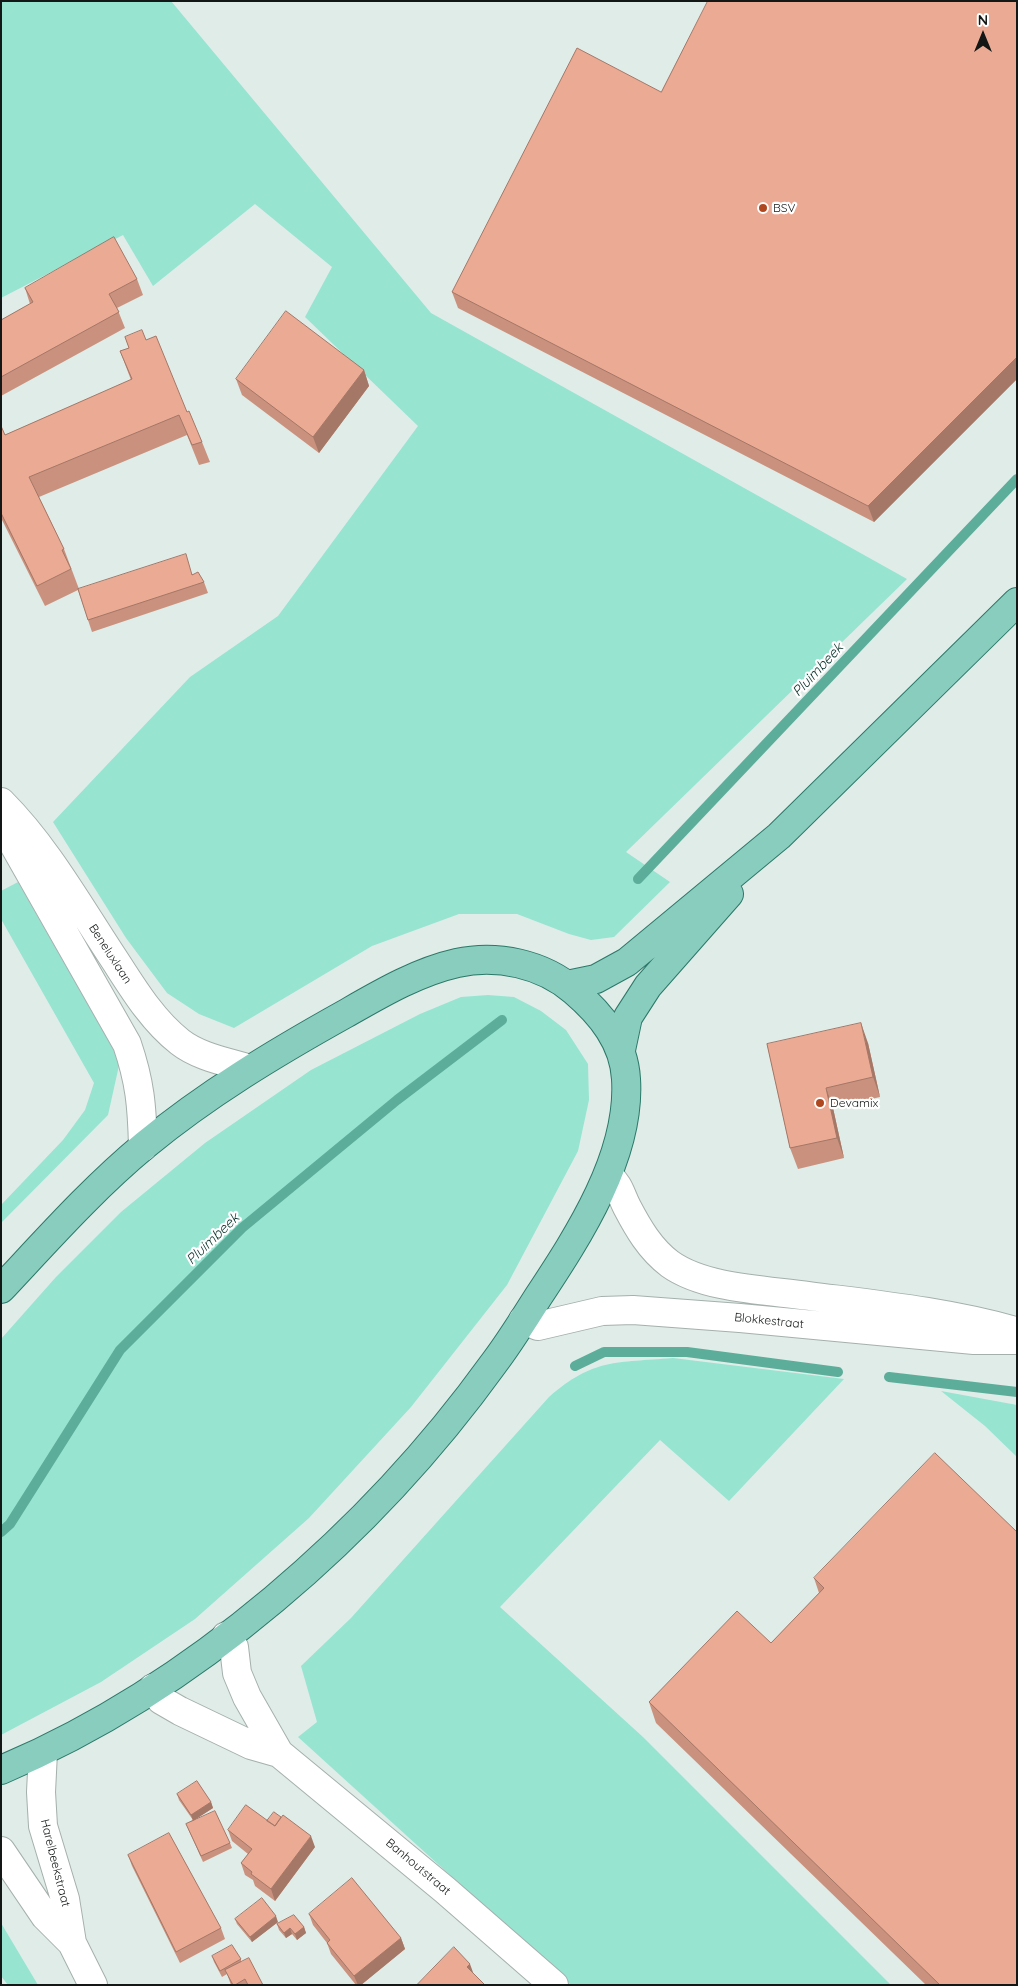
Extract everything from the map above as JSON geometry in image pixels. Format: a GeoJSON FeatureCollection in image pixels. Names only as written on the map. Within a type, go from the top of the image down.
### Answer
{"type":"FeatureCollection","features":[{"type":"Feature","properties":{"kind":"main road"},"geometry":{"type":"LineString","coordinates":[[1,1770],[43,1752],[92,1726],[153,1688],[226,1636],[266,1606],[331,1548],[390,1490],[492,1366],[559,1266],[608,1175],[621,1139],[625,1112],[626,1078],[621,1050],[628,1017],[648,986],[779,836],[1017,602]]}},
{"type":"Feature","properties":{"kind":"main road"},"geometry":{"type":"LineString","coordinates":[[567,985],[596,979],[627,962],[779,836]]}},
{"type":"Feature","properties":{"kind":"main road"},"geometry":{"type":"LineString","coordinates":[[1,1289],[102,1184],[143,1147],[250,1069],[380,994],[422,974],[458,963],[481,960],[529,966],[551,974],[592,1007],[621,1050]]}},
{"type":"Feature","properties":{"kind":"street","name":"Beneluxlaan"},"geometry":{"type":"LineString","coordinates":[[1,802],[26,827],[136,993],[161,1023],[181,1043],[210,1057],[250,1069]]}},
{"type":"Feature","properties":{"kind":"street"},"geometry":{"type":"LineString","coordinates":[[1,817],[10,838],[126,1044],[137,1074],[142,1102],[143,1147]]}},
{"type":"Feature","properties":{"kind":"street"},"geometry":{"type":"LineString","coordinates":[[608,1175],[618,1184],[626,1205],[647,1242],[670,1264],[695,1277],[738,1286],[971,1319],[1017,1332]]}},
{"type":"Feature","properties":{"kind":"street","name":"Blokkestraat"},"geometry":{"type":"LineString","coordinates":[[523,1320],[538,1326],[602,1311],[633,1310],[974,1340],[1017,1340]]}},
{"type":"Feature","properties":{"kind":"street","name":"Banhoutstraat"},"geometry":{"type":"LineString","coordinates":[[226,1636],[234,1647],[237,1673],[247,1697],[279,1753],[445,1890],[554,1985]]}},
{"type":"Feature","properties":{"kind":"street","name":"Banhoutstraat"},"geometry":{"type":"LineString","coordinates":[[153,1688],[161,1700],[180,1711],[251,1745],[279,1753]]}},
{"type":"Feature","properties":{"kind":"street","name":"Harelbeekstraat"},"geometry":{"type":"LineString","coordinates":[[43,1752],[40,1792],[43,1826],[65,1899],[72,1943],[93,1985]]}},
{"type":"Feature","properties":{"kind":"street","name":"Harelbeekstraat"},"geometry":{"type":"LineString","coordinates":[[1,1851],[45,1916],[72,1943]]}},
{"type":"Feature","properties":{"kind":"green space"},"geometry":{"type":"Polygon","coordinates":[[[1,1],[171,1],[431,313],[907,579],[626,852],[670,882],[614,937],[591,940],[569,934],[517,914],[459,914],[372,946],[234,1028],[199,1014],[167,993],[126,938],[53,822],[190,677],[278,616],[418,426],[305,317],[332,267],[255,204],[153,286],[123,235],[1,298],[1,1]]]}},
{"type":"Feature","properties":{"kind":"green space"},"geometry":{"type":"Polygon","coordinates":[[[18,882],[120,1061],[108,1115],[1,1223],[1,1205],[63,1140],[85,1110],[94,1083],[1,919],[1,891],[18,882]]]}},
{"type":"Feature","properties":{"kind":"green space"},"geometry":{"type":"Polygon","coordinates":[[[488,995],[514,997],[541,1011],[566,1030],[588,1064],[589,1100],[578,1151],[507,1285],[411,1407],[309,1518],[195,1619],[101,1682],[1,1735],[1,1339],[56,1277],[121,1212],[205,1143],[311,1070],[420,1014],[461,997],[488,995]]]}},
{"type":"Feature","properties":{"kind":"green space"},"geometry":{"type":"Polygon","coordinates":[[[673,1358],[844,1379],[729,1501],[660,1440],[500,1607],[643,1737],[891,1985],[571,1985],[298,1737],[317,1722],[301,1666],[351,1618],[549,1397],[579,1375],[593,1369],[621,1362],[673,1358]]]}},
{"type":"Feature","properties":{"kind":"green space"},"geometry":{"type":"Polygon","coordinates":[[[941,1391],[1017,1405],[1017,1457],[985,1426],[941,1391]]]}},
{"type":"Feature","properties":{"kind":"green space"},"geometry":{"type":"Polygon","coordinates":[[[1,1923],[38,1985],[8,1985],[1,1976],[1,1923]]]}},
{"type":"Feature","properties":{"kind":"building","name":"BSV"},"geometry":{"type":"Polygon","coordinates":[[[708,1],[1017,1],[1017,357],[868,506],[452,292],[577,48],[661,92],[708,1]]]}},
{"type":"Feature","properties":{"kind":"building"},"geometry":{"type":"Polygon","coordinates":[[[114,237],[137,279],[109,294],[119,312],[1,377],[1,320],[33,302],[25,288],[114,237]]]}},
{"type":"Feature","properties":{"kind":"building"},"geometry":{"type":"Polygon","coordinates":[[[286,311],[364,370],[313,437],[236,379],[286,311]]]}},
{"type":"Feature","properties":{"kind":"building"},"geometry":{"type":"Polygon","coordinates":[[[142,330],[146,340],[156,336],[187,412],[189,411],[202,442],[192,445],[179,415],[29,477],[64,549],[62,550],[71,569],[37,586],[1,513],[1,426],[5,435],[132,379],[120,351],[129,348],[125,337],[142,330]]]}},
{"type":"Feature","properties":{"kind":"building"},"geometry":{"type":"Polygon","coordinates":[[[186,554],[192,575],[198,572],[204,582],[88,620],[78,589],[186,554]]]}},
{"type":"Feature","properties":{"kind":"building","name":"Devamix"},"geometry":{"type":"Polygon","coordinates":[[[861,1023],[873,1077],[826,1088],[837,1138],[790,1148],[767,1044],[861,1023]]]}},
{"type":"Feature","properties":{"kind":"building"},"geometry":{"type":"Polygon","coordinates":[[[935,1453],[1017,1532],[1017,1985],[940,1985],[649,1702],[737,1611],[771,1643],[824,1588],[814,1578],[935,1453]]]}},
{"type":"Feature","properties":{"kind":"building"},"geometry":{"type":"Polygon","coordinates":[[[197,1781],[211,1802],[191,1815],[177,1794],[197,1781]]]}},
{"type":"Feature","properties":{"kind":"building"},"geometry":{"type":"Polygon","coordinates":[[[246,1805],[275,1826],[283,1815],[311,1836],[271,1889],[251,1874],[252,1872],[241,1863],[252,1849],[228,1830],[246,1805]]]}},
{"type":"Feature","properties":{"kind":"building"},"geometry":{"type":"Polygon","coordinates":[[[215,1811],[230,1843],[201,1856],[186,1824],[215,1811]]]}},
{"type":"Feature","properties":{"kind":"building"},"geometry":{"type":"Polygon","coordinates":[[[274,1812],[281,1817],[275,1826],[267,1821],[274,1812]]]}},
{"type":"Feature","properties":{"kind":"building"},"geometry":{"type":"Polygon","coordinates":[[[169,1833],[221,1928],[176,1952],[128,1855],[169,1833]]]}},
{"type":"Feature","properties":{"kind":"building"},"geometry":{"type":"Polygon","coordinates":[[[352,1878],[401,1938],[354,1976],[327,1943],[330,1940],[309,1914],[352,1878]]]}},
{"type":"Feature","properties":{"kind":"building"},"geometry":{"type":"Polygon","coordinates":[[[262,1898],[276,1916],[250,1937],[235,1919],[262,1898]]]}},
{"type":"Feature","properties":{"kind":"building"},"geometry":{"type":"Polygon","coordinates":[[[294,1915],[304,1927],[295,1934],[290,1928],[284,1933],[277,1924],[294,1915]]]}},
{"type":"Feature","properties":{"kind":"building"},"geometry":{"type":"Polygon","coordinates":[[[232,1945],[241,1959],[220,1971],[212,1956],[232,1945]]]}},
{"type":"Feature","properties":{"kind":"building"},"geometry":{"type":"Polygon","coordinates":[[[454,1947],[470,1964],[467,1967],[485,1985],[417,1985],[454,1947]]]}},
{"type":"Feature","properties":{"kind":"building"},"geometry":{"type":"Polygon","coordinates":[[[249,1958],[263,1985],[248,1985],[245,1979],[233,1985],[225,1970],[249,1958]]]}},
{"type":"Feature","properties":{"kind":"waterway","name":"Pluimbeek"},"geometry":{"type":"LineString","coordinates":[[638,879],[1017,479]]}},
{"type":"Feature","properties":{"kind":"waterway","name":"Pluimbeek"},"geometry":{"type":"LineString","coordinates":[[1,1532],[10,1524],[120,1350],[242,1228],[397,1100],[502,1020]]}},
{"type":"Feature","properties":{"kind":"waterway"},"geometry":{"type":"LineString","coordinates":[[575,1366],[604,1352],[687,1352],[838,1372]]}},
{"type":"Feature","properties":{"kind":"waterway"},"geometry":{"type":"LineString","coordinates":[[889,1377],[1017,1392]]}},
{"type":"Feature","properties":{"kind":"place","name":"BSV"},"geometry":{"type":"Point","coordinates":[763,208]}},
{"type":"Feature","properties":{"kind":"place","name":"Devamix"},"geometry":{"type":"Point","coordinates":[820,1103]}}]}
